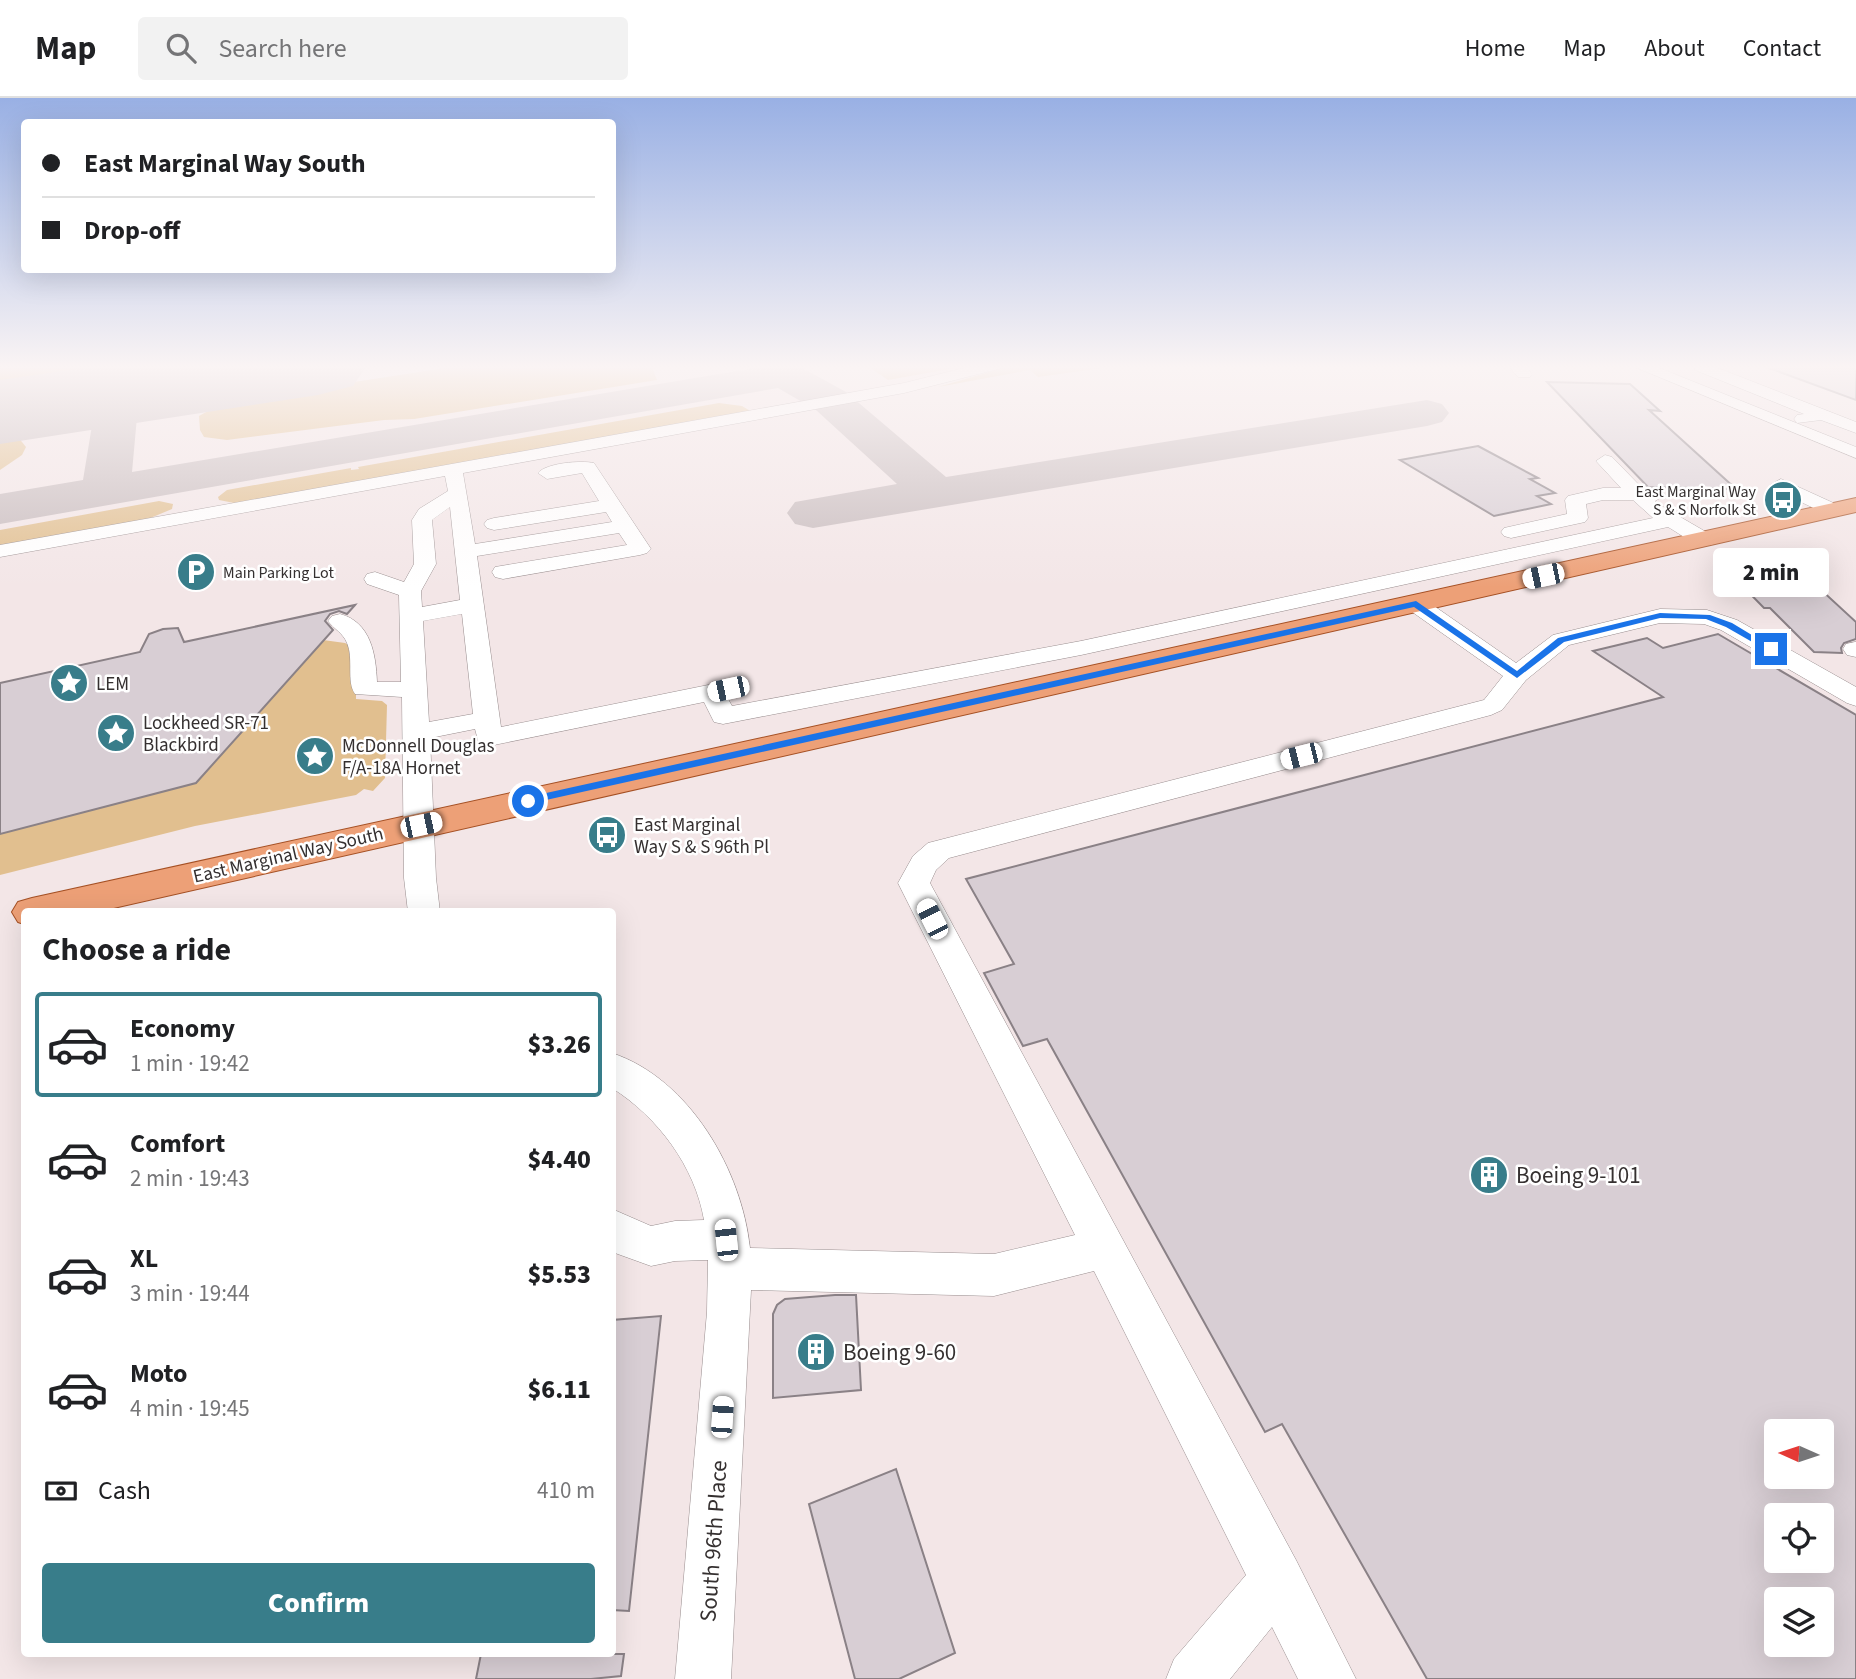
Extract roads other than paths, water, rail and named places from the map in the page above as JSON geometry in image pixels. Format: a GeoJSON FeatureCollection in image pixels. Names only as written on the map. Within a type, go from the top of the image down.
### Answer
{"type":"FeatureCollection","features":[{"type":"Feature","properties":{"kind":"main road","name":"East Marginal Way South"},"geometry":{"type":"LineString","coordinates":[[50,908],[1845,508]]}},
{"type":"Feature","properties":{"kind":"main road"},"geometry":{"type":"LineString","coordinates":[[0,919],[21,915]]}},
{"type":"Feature","properties":{"kind":"street"},"geometry":{"type":"LineString","coordinates":[[0,551],[455,481],[659,439]]}},
{"type":"Feature","properties":{"kind":"street"},"geometry":{"type":"LineString","coordinates":[[1787,441],[1799,439]]}},
{"type":"Feature","properties":{"kind":"street"},"geometry":{"type":"LineString","coordinates":[[1820,439],[1856,453]]}},
{"type":"Feature","properties":{"kind":"street"},"geometry":{"type":"LineString","coordinates":[[1605,461],[1646,494],[1671,520],[1706,540]]}},
{"type":"Feature","properties":{"kind":"street"},"geometry":{"type":"LineString","coordinates":[[487,481],[587,467],[640,549],[503,572]]}},
{"type":"Feature","properties":{"kind":"street"},"geometry":{"type":"LineString","coordinates":[[455,481],[489,738],[720,690],[723,716],[1010,653],[1166,630],[1671,520]]}},
{"type":"Feature","properties":{"kind":"street"},"geometry":{"type":"LineString","coordinates":[[424,908],[420,877],[421,825],[410,603],[425,564],[422,520],[455,481]]}},
{"type":"Feature","properties":{"kind":"street"},"geometry":{"type":"LineString","coordinates":[[572,489],[599,485]]}},
{"type":"Feature","properties":{"kind":"street"},"geometry":{"type":"LineString","coordinates":[[1781,485],[1845,508]]}},
{"type":"Feature","properties":{"kind":"street"},"geometry":{"type":"LineString","coordinates":[[1540,549],[1511,532],[1578,518],[1575,500],[1603,494],[1646,494]]}},
{"type":"Feature","properties":{"kind":"street"},"geometry":{"type":"LineString","coordinates":[[494,524],[612,505]]}},
{"type":"Feature","properties":{"kind":"street"},"geometry":{"type":"LineString","coordinates":[[465,552],[625,526]]}},
{"type":"Feature","properties":{"kind":"street"},"geometry":{"type":"LineString","coordinates":[[374,579],[410,603],[472,605]]}},
{"type":"Feature","properties":{"kind":"street"},"geometry":{"type":"LineString","coordinates":[[1252,586],[1276,606]]}},
{"type":"Feature","properties":{"kind":"street"},"geometry":{"type":"LineString","coordinates":[[1416,604],[1517,675]]}},
{"type":"Feature","properties":{"kind":"street"},"geometry":{"type":"LineString","coordinates":[[1143,608],[1191,654]]}},
{"type":"Feature","properties":{"kind":"street"},"geometry":{"type":"LineString","coordinates":[[1328,1679],[914,883],[924,864],[939,850],[1482,709],[1493,705],[1517,675],[1561,640],[1660,616],[1707,617],[1729,625],[1856,698]]}},
{"type":"Feature","properties":{"kind":"street"},"geometry":{"type":"LineString","coordinates":[[340,621],[355,633],[363,648],[364,689],[414,690]]}},
{"type":"Feature","properties":{"kind":"street"},"geometry":{"type":"LineString","coordinates":[[1010,653],[1038,688]]}},
{"type":"Feature","properties":{"kind":"street"},"geometry":{"type":"LineString","coordinates":[[416,733],[487,719]]}},
{"type":"Feature","properties":{"kind":"street","name":"South 96th Place"},"geometry":{"type":"LineString","coordinates":[[616,1070],[634,1080],[667,1110],[701,1155],[724,1215],[729,1312],[703,1679]]}},
{"type":"Feature","properties":{"kind":"street"},"geometry":{"type":"LineString","coordinates":[[616,1231],[629,1239],[651,1246],[675,1241],[777,1268],[994,1275],[1102,1249]]}},
{"type":"Feature","properties":{"kind":"street"},"geometry":{"type":"LineString","coordinates":[[1194,1679],[1278,1579]]}},
{"type":"Feature","properties":{"kind":"place","name":"East Marginal Way S & S Norfolk St"},"geometry":{"type":"Point","coordinates":[1783,500]}},
{"type":"Feature","properties":{"kind":"place","name":"Main Parking Lot"},"geometry":{"type":"Point","coordinates":[196,572]}},
{"type":"Feature","properties":{"kind":"place","name":"LEM"},"geometry":{"type":"Point","coordinates":[69,683]}},
{"type":"Feature","properties":{"kind":"place","name":"Lockheed SR-71 Blackbird"},"geometry":{"type":"Point","coordinates":[116,733]}},
{"type":"Feature","properties":{"kind":"place","name":"McDonnell Douglas F/A-18A Hornet"},"geometry":{"type":"Point","coordinates":[315,756]}},
{"type":"Feature","properties":{"kind":"place","name":"East Marginal Way S & S 96th Pl"},"geometry":{"type":"Point","coordinates":[607,835]}},
{"type":"Feature","properties":{"kind":"place","name":"Boeing 9-101"},"geometry":{"type":"Point","coordinates":[1489,1175]}},
{"type":"Feature","properties":{"kind":"place","name":"Boeing 9-60"},"geometry":{"type":"Point","coordinates":[816,1352]}}]}
